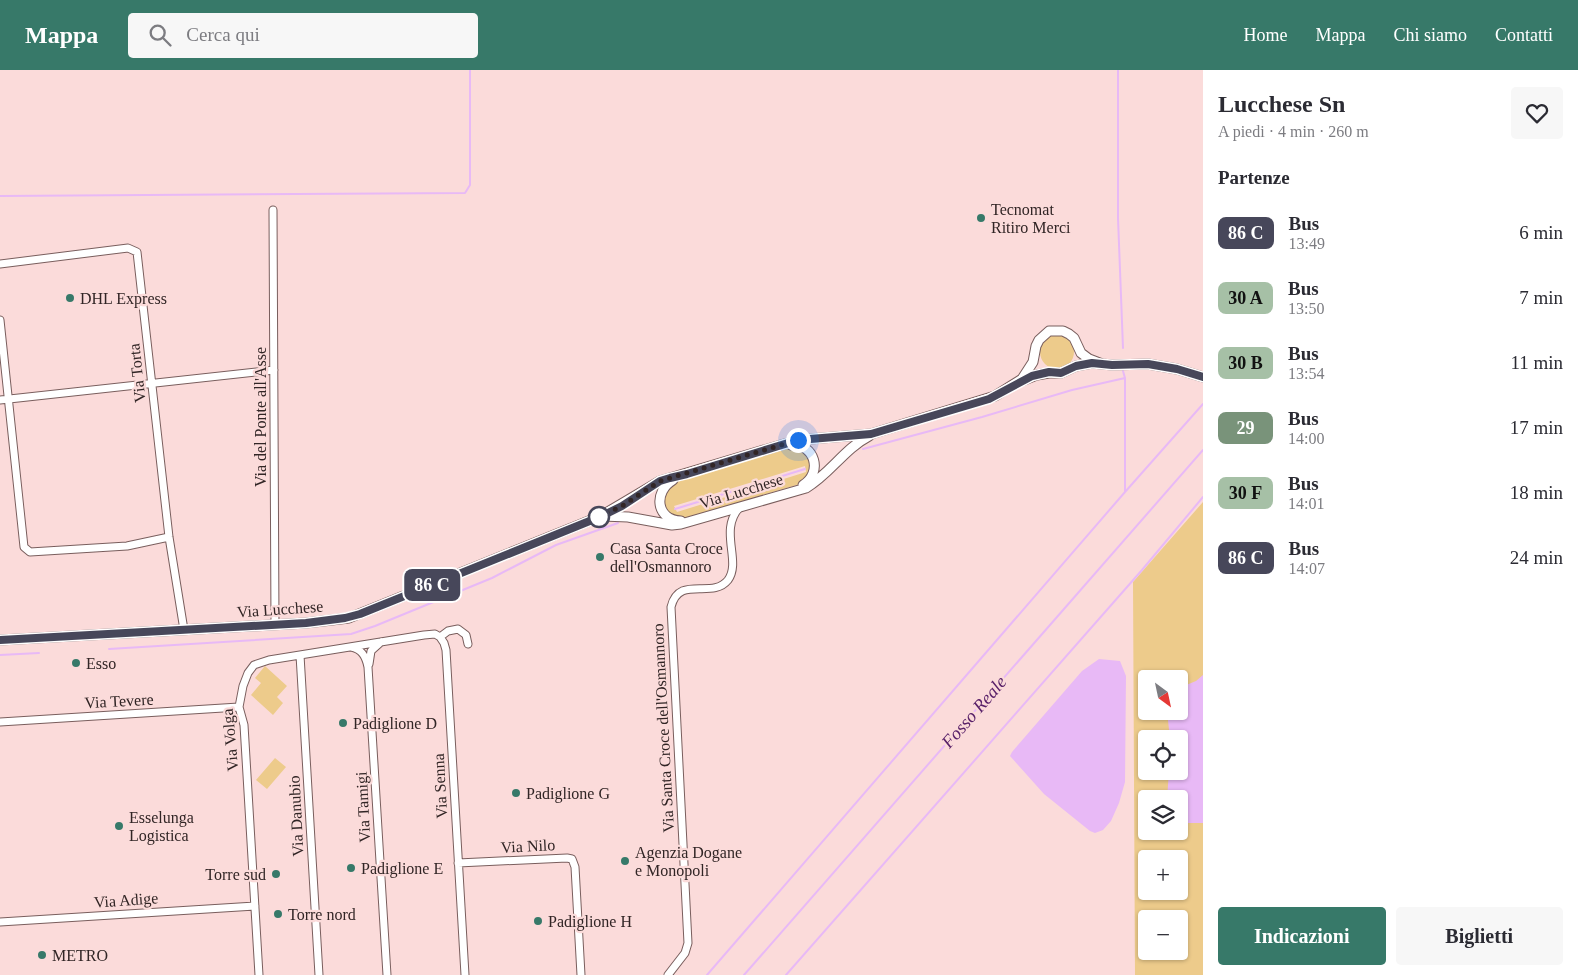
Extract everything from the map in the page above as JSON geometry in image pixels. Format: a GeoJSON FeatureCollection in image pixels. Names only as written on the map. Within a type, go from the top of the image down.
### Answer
{"type":"FeatureCollection","features":[{"type":"Feature","properties":{"kind":"main road","name":"Via Lucchese"},"geometry":{"type":"LineString","coordinates":[[1016,384],[1029,370],[1033,362],[1036,346],[1043,335],[1056,330],[1069,334],[1074,338],[1079,350],[1089,359],[1102,364]]}},
{"type":"Feature","properties":{"kind":"main road"},"geometry":{"type":"LineString","coordinates":[[1072,368],[1077,360],[1079,350]]}},
{"type":"Feature","properties":{"kind":"main road"},"geometry":{"type":"LineString","coordinates":[[1035,353],[1038,363],[1049,372]]}},
{"type":"Feature","properties":{"kind":"main road","name":"Via Lucchese"},"geometry":{"type":"LineString","coordinates":[[0,640],[325,621],[360,614],[602,516],[622,506],[660,481],[798,440],[871,434],[989,399],[1032,376],[1049,372],[1061,373],[1086,364],[1148,364],[1203,377]]}},
{"type":"Feature","properties":{"kind":"main road","name":"Via Lucchese"},"geometry":{"type":"LineString","coordinates":[[602,516],[628,517],[681,524],[806,488],[821,478],[856,444],[871,434]]}},
{"type":"Feature","properties":{"kind":"main road"},"geometry":{"type":"LineString","coordinates":[[781,446],[802,446],[811,454],[815,462],[811,479],[791,491]]}},
{"type":"Feature","properties":{"kind":"main road"},"geometry":{"type":"LineString","coordinates":[[687,474],[666,484],[661,491],[659,500],[662,511],[670,518],[677,522],[690,522]]}},
{"type":"Feature","properties":{"kind":"street","name":"Via del Ponte all'Asse"},"geometry":{"type":"LineString","coordinates":[[273,210],[275,624]]}},
{"type":"Feature","properties":{"kind":"street","name":"Via Torta"},"geometry":{"type":"LineString","coordinates":[[0,264],[128,248],[136,250],[138,254],[169,537],[184,630]]}},
{"type":"Feature","properties":{"kind":"street"},"geometry":{"type":"LineString","coordinates":[[0,320],[24,547],[26,550],[30,552],[127,546],[169,537]]}},
{"type":"Feature","properties":{"kind":"street"},"geometry":{"type":"LineString","coordinates":[[0,400],[274,370]]}},
{"type":"Feature","properties":{"kind":"street"},"geometry":{"type":"LineString","coordinates":[[730,528],[732,517],[740,506]]}},
{"type":"Feature","properties":{"kind":"street"},"geometry":{"type":"LineString","coordinates":[[706,517],[720,516],[728,522],[730,528]]}},
{"type":"Feature","properties":{"kind":"street","name":"Via Santa Croce dell'Osmannoro"},"geometry":{"type":"LineString","coordinates":[[668,975],[685,953],[688,943],[671,616],[673,600],[677,594],[690,589],[717,588],[727,581],[732,570],[730,528]]}},
{"type":"Feature","properties":{"kind":"street"},"geometry":{"type":"LineString","coordinates":[[440,637],[448,631],[458,629],[466,634],[468,644]]}},
{"type":"Feature","properties":{"kind":"street","name":"Via Volga"},"geometry":{"type":"LineString","coordinates":[[259,975],[244,725],[239,707],[243,686],[248,673],[254,665],[268,660],[431,634],[440,637]]}},
{"type":"Feature","properties":{"kind":"street","name":"Via Senna"},"geometry":{"type":"LineString","coordinates":[[440,637],[446,650],[464,975]]}},
{"type":"Feature","properties":{"kind":"street","name":"Via Tamigi"},"geometry":{"type":"LineString","coordinates":[[383,642],[377,644],[371,651],[368,667],[386,975]]}},
{"type":"Feature","properties":{"kind":"street"},"geometry":{"type":"LineString","coordinates":[[349,647],[362,652],[367,660],[368,667]]}},
{"type":"Feature","properties":{"kind":"street","name":"Via Danubio"},"geometry":{"type":"LineString","coordinates":[[300,655],[319,975]]}},
{"type":"Feature","properties":{"kind":"street","name":"Via Tevere"},"geometry":{"type":"LineString","coordinates":[[0,722],[239,707]]}},
{"type":"Feature","properties":{"kind":"street","name":"Via Nilo"},"geometry":{"type":"LineString","coordinates":[[458,863],[570,858],[574,864],[581,975]]}},
{"type":"Feature","properties":{"kind":"street","name":"Via Adige"},"geometry":{"type":"LineString","coordinates":[[0,922],[254,906]]}},
{"type":"Feature","properties":{"kind":"shaded area"},"geometry":{"type":"Polygon","coordinates":[[[1057,335],[1064,336],[1069,340],[1073,345],[1073,359],[1069,364],[1064,368],[1057,369],[1050,368],[1045,364],[1041,359],[1040,352],[1041,345],[1045,340],[1050,336],[1057,335]]]}},
{"type":"Feature","properties":{"kind":"shaded area"},"geometry":{"type":"Polygon","coordinates":[[[793,447],[799,448],[809,456],[811,472],[800,484],[680,519],[666,512],[662,495],[673,483],[793,447]],[[805,466],[674,506],[677,512],[806,472],[805,466]]]}},
{"type":"Feature","properties":{"kind":"shaded area"},"geometry":{"type":"Polygon","coordinates":[[[1203,502],[1203,975],[1135,975],[1133,582],[1203,502]]]}},
{"type":"Feature","properties":{"kind":"shaded area"},"geometry":{"type":"Polygon","coordinates":[[[1099,659],[1120,661],[1126,676],[1125,782],[1111,821],[1103,830],[1095,833],[1044,794],[1010,756],[1082,671],[1099,659]]]}},
{"type":"Feature","properties":{"kind":"shaded area"},"geometry":{"type":"Polygon","coordinates":[[[265,666],[287,686],[277,697],[283,703],[273,715],[251,695],[261,683],[255,678],[265,666]]]}},
{"type":"Feature","properties":{"kind":"shaded area"},"geometry":{"type":"Polygon","coordinates":[[[1203,675],[1203,823],[1188,823],[1188,790],[1168,790],[1168,780],[1188,780],[1188,730],[1169,730],[1168,720],[1188,720],[1188,684],[1203,675]]]}},
{"type":"Feature","properties":{"kind":"shaded area"},"geometry":{"type":"Polygon","coordinates":[[[275,758],[286,767],[267,789],[256,780],[275,758]]]}},
{"type":"Feature","properties":{"kind":"waterway"},"geometry":{"type":"LineString","coordinates":[[0,196],[465,193],[470,185],[470,70]]}},
{"type":"Feature","properties":{"kind":"waterway"},"geometry":{"type":"LineString","coordinates":[[1118,70],[1118,218],[1123,348]]}},
{"type":"Feature","properties":{"kind":"waterway"},"geometry":{"type":"LineString","coordinates":[[1123,371],[1125,378],[1125,492],[1203,404]]}},
{"type":"Feature","properties":{"kind":"waterway"},"geometry":{"type":"LineString","coordinates":[[863,449],[982,417],[1072,390],[1125,378]]}},
{"type":"Feature","properties":{"kind":"waterway","name":"Fosso Reale"},"geometry":{"type":"LineString","coordinates":[[744,975],[1203,450]]}},
{"type":"Feature","properties":{"kind":"waterway"},"geometry":{"type":"LineString","coordinates":[[675,509],[805,469]]}},
{"type":"Feature","properties":{"kind":"waterway"},"geometry":{"type":"LineString","coordinates":[[707,975],[1125,492]]}},
{"type":"Feature","properties":{"kind":"waterway"},"geometry":{"type":"LineString","coordinates":[[786,975],[1142,570],[1203,497]]}},
{"type":"Feature","properties":{"kind":"waterway"},"geometry":{"type":"LineString","coordinates":[[109,649],[351,634],[492,578],[556,545],[618,523]]}},
{"type":"Feature","properties":{"kind":"waterway"},"geometry":{"type":"LineString","coordinates":[[0,655],[39,653]]}},
{"type":"Feature","properties":{"kind":"bus line"},"geometry":{"type":"LineString","coordinates":[[0,640],[306,623],[345,618],[360,614],[602,516],[622,506],[660,481],[798,440],[871,434],[989,399],[1032,376],[1049,372],[1061,373],[1076,366],[1092,363],[1112,365],[1148,364],[1177,369],[1203,377]]}},
{"type":"Feature","properties":{"kind":"place","name":"Tecnomat Ritiro Merci"},"geometry":{"type":"Point","coordinates":[981,218]}},
{"type":"Feature","properties":{"kind":"place","name":"DHL Express"},"geometry":{"type":"Point","coordinates":[70,298]}},
{"type":"Feature","properties":{"kind":"place","name":"Casa Santa Croce dell'Osmannoro"},"geometry":{"type":"Point","coordinates":[600,557]}},
{"type":"Feature","properties":{"kind":"place","name":"Esso"},"geometry":{"type":"Point","coordinates":[76,663]}},
{"type":"Feature","properties":{"kind":"place","name":"Padiglione D"},"geometry":{"type":"Point","coordinates":[343,723]}},
{"type":"Feature","properties":{"kind":"place","name":"Padiglione G"},"geometry":{"type":"Point","coordinates":[516,793]}},
{"type":"Feature","properties":{"kind":"place","name":"Esselunga Logistica"},"geometry":{"type":"Point","coordinates":[119,826]}},
{"type":"Feature","properties":{"kind":"place","name":"Agenzia Dogane e Monopoli"},"geometry":{"type":"Point","coordinates":[625,861]}},
{"type":"Feature","properties":{"kind":"place","name":"Padiglione E"},"geometry":{"type":"Point","coordinates":[351,868]}},
{"type":"Feature","properties":{"kind":"place","name":"Torre sud"},"geometry":{"type":"Point","coordinates":[276,874]}},
{"type":"Feature","properties":{"kind":"place","name":"Torre nord"},"geometry":{"type":"Point","coordinates":[278,914]}},
{"type":"Feature","properties":{"kind":"place","name":"Padiglione H"},"geometry":{"type":"Point","coordinates":[538,921]}},
{"type":"Feature","properties":{"kind":"place","name":"METRO"},"geometry":{"type":"Point","coordinates":[42,955]}},
{"type":"Feature","properties":{"kind":"route"},"geometry":{"type":"LineString","coordinates":[[599,517],[622,506],[660,481],[798,440]]}}]}
